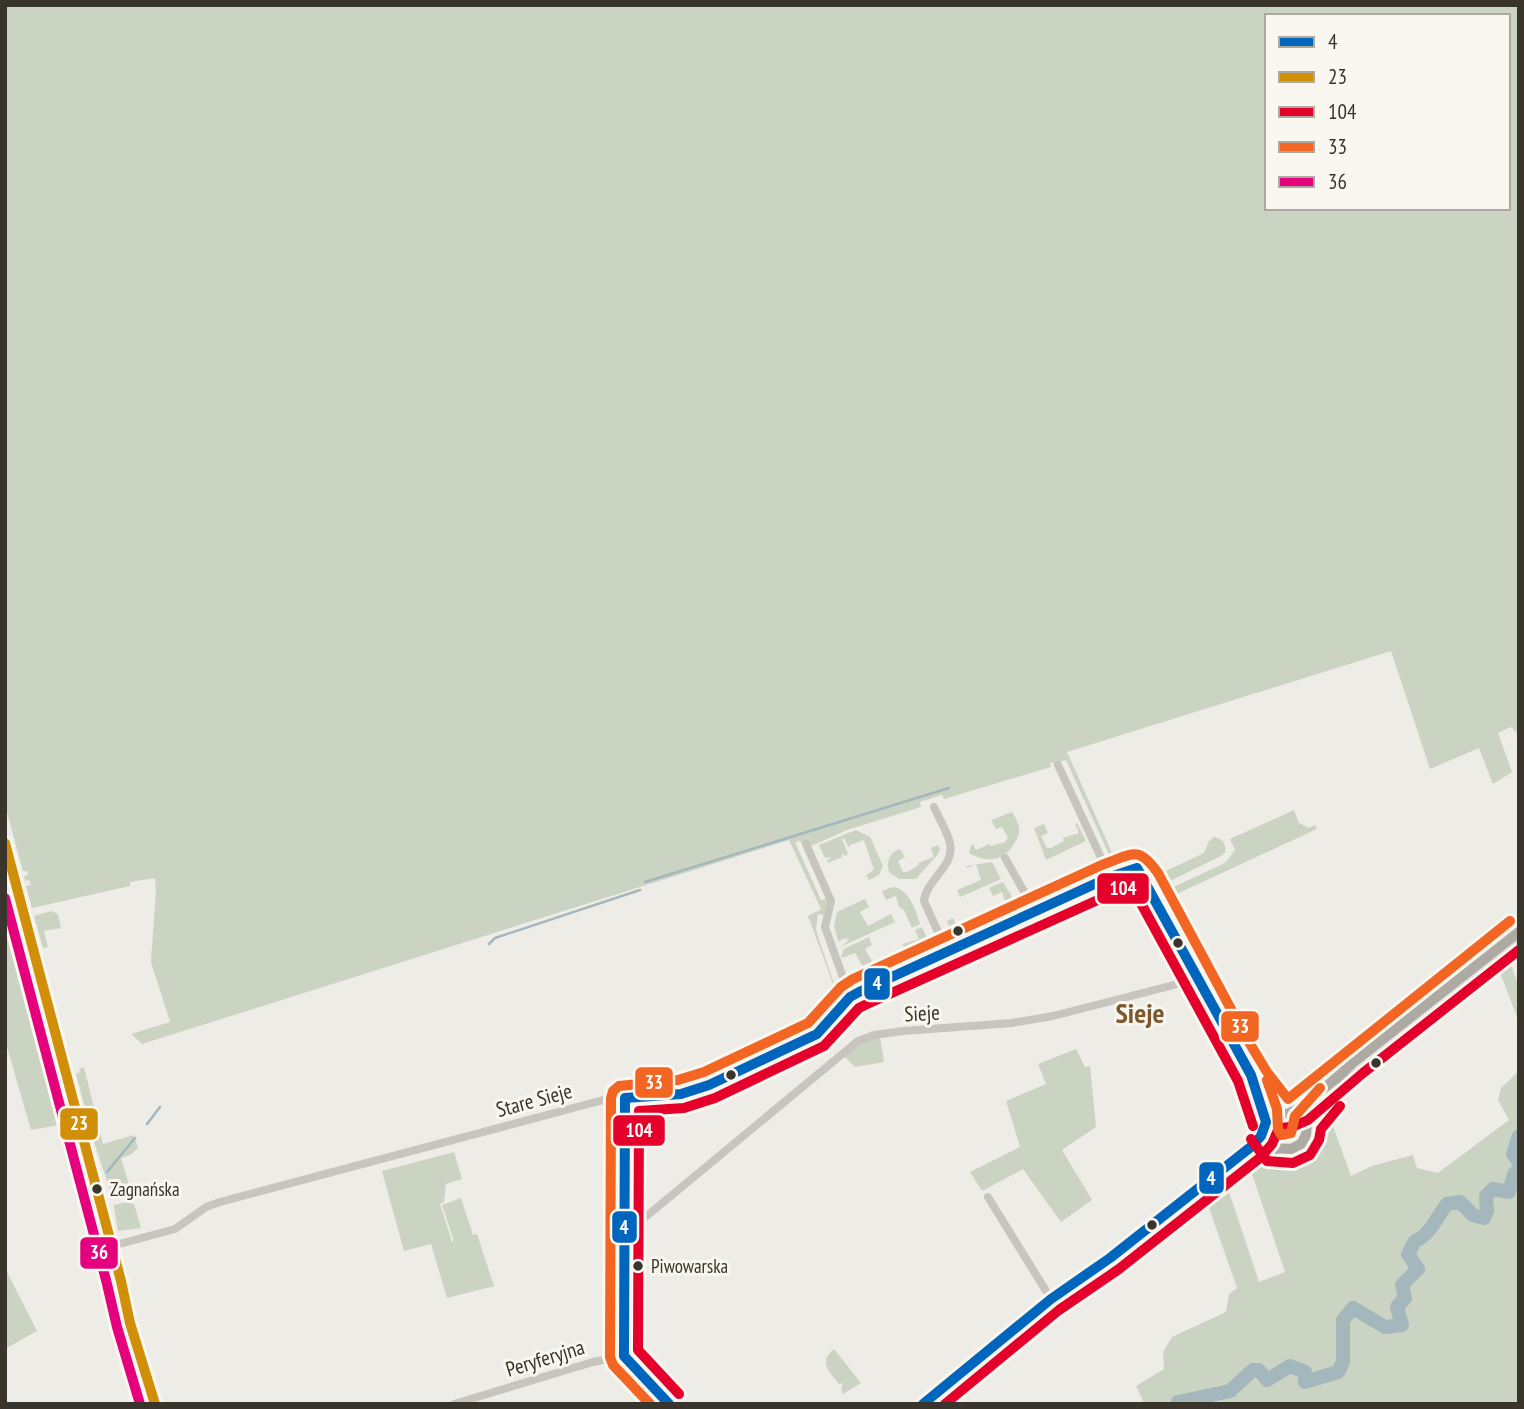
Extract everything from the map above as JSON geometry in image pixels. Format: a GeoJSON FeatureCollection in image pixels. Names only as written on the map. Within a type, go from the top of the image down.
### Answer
{"type":"FeatureCollection","features":[{"type":"Feature","properties":{"kind":"main road"},"geometry":{"type":"LineString","coordinates":[[923,1404],[1051,1299],[1110,1258],[1245,1152],[1255,1143],[1272,1116],[1300,1109],[1354,1062],[1519,932]]}},
{"type":"Feature","properties":{"kind":"main road"},"geometry":{"type":"LineString","coordinates":[[939,1404],[1045,1317],[1123,1261],[1226,1179],[1259,1156],[1278,1149],[1296,1147],[1304,1140],[1306,1128],[1315,1112],[1343,1085],[1519,946]]}},
{"type":"Feature","properties":{"kind":"main road"},"geometry":{"type":"LineString","coordinates":[[1285,1114],[1298,1116],[1306,1128]]}},
{"type":"Feature","properties":{"kind":"main road"},"geometry":{"type":"LineString","coordinates":[[1264,1127],[1270,1145],[1278,1149]]}},
{"type":"Feature","properties":{"kind":"street"},"geometry":{"type":"LineString","coordinates":[[1058,765],[1110,877]]}},
{"type":"Feature","properties":{"kind":"street"},"geometry":{"type":"LineString","coordinates":[[934,807],[950,841],[950,854],[928,888],[924,901],[947,951]]}},
{"type":"Feature","properties":{"kind":"street"},"geometry":{"type":"LineString","coordinates":[[5,842],[136,1344],[155,1404]]}},
{"type":"Feature","properties":{"kind":"street"},"geometry":{"type":"LineString","coordinates":[[806,844],[831,901],[825,927],[850,997]]}},
{"type":"Feature","properties":{"kind":"street"},"geometry":{"type":"LineString","coordinates":[[1005,858],[1035,911]]}},
{"type":"Feature","properties":{"kind":"street","name":"Stare Sieje"},"geometry":{"type":"LineString","coordinates":[[112,1246],[175,1229],[206,1207],[220,1202],[607,1099],[681,1094],[720,1080],[817,1034],[850,997],[1110,877],[1137,868],[1198,979]]}},
{"type":"Feature","properties":{"kind":"street"},"geometry":{"type":"LineString","coordinates":[[1198,979],[1251,1075],[1285,1114]]}},
{"type":"Feature","properties":{"kind":"street","name":"Sieje"},"geometry":{"type":"LineString","coordinates":[[625,1223],[636,1224],[858,1041],[874,1035],[903,1031],[1012,1023],[1053,1016],[1198,979]]}},
{"type":"Feature","properties":{"kind":"street"},"geometry":{"type":"LineString","coordinates":[[1251,1075],[1264,1127]]}},
{"type":"Feature","properties":{"kind":"street"},"geometry":{"type":"LineString","coordinates":[[625,1098],[624,1356],[669,1404]]}},
{"type":"Feature","properties":{"kind":"street"},"geometry":{"type":"LineString","coordinates":[[988,1197],[1051,1299]]}},
{"type":"Feature","properties":{"kind":"street","name":"Peryferyjna"},"geometry":{"type":"LineString","coordinates":[[454,1404],[593,1362],[624,1356]]}},
{"type":"Feature","properties":{"kind":"green space"},"geometry":{"type":"Polygon","coordinates":[[[5,5],[1519,5],[1519,735],[1511,727],[1498,733],[1512,772],[1493,784],[1479,748],[1430,769],[1391,651],[1067,752],[1117,864],[1125,861],[1124,866],[1109,866],[1112,861],[1066,760],[1054,764],[1052,762],[1051,767],[944,799],[942,795],[920,802],[921,807],[847,830],[811,846],[808,841],[802,844],[800,841],[795,842],[821,900],[827,899],[824,915],[818,914],[816,929],[837,992],[842,996],[839,1000],[808,916],[821,909],[789,840],[142,1044],[131,1034],[170,1022],[151,962],[155,878],[32,908],[26,886],[31,885],[29,880],[25,881],[27,871],[23,871],[5,805],[5,5]]]}},
{"type":"Feature","properties":{"kind":"green space"},"geometry":{"type":"Polygon","coordinates":[[[1294,810],[1299,823],[1309,828],[1315,825],[1317,829],[1166,899],[1167,890],[1225,863],[1235,850],[1230,839],[1294,810]]]}},
{"type":"Feature","properties":{"kind":"green space"},"geometry":{"type":"Polygon","coordinates":[[[1012,812],[1019,832],[1010,850],[994,859],[969,853],[972,843],[976,850],[1005,842],[1008,838],[1002,827],[996,829],[991,820],[1012,812]]]}},
{"type":"Feature","properties":{"kind":"green space"},"geometry":{"type":"Polygon","coordinates":[[[1077,823],[1086,841],[1046,860],[1034,828],[1044,824],[1048,833],[1041,836],[1047,848],[1051,848],[1064,841],[1063,838],[1079,833],[1075,824],[1077,823]]]}},
{"type":"Feature","properties":{"kind":"green space"},"geometry":{"type":"Polygon","coordinates":[[[856,830],[870,837],[883,866],[879,875],[869,880],[866,875],[874,870],[864,840],[850,845],[849,848],[844,838],[842,839],[848,854],[845,856],[842,853],[842,857],[828,863],[827,860],[833,857],[825,858],[819,845],[856,830]]]}},
{"type":"Feature","properties":{"kind":"green space"},"geometry":{"type":"Polygon","coordinates":[[[1214,837],[1225,844],[1225,852],[1221,856],[1164,884],[1156,884],[1150,878],[1149,869],[1155,863],[1160,863],[1158,872],[1162,873],[1204,853],[1209,841],[1214,837]]]}},
{"type":"Feature","properties":{"kind":"green space"},"geometry":{"type":"Polygon","coordinates":[[[938,845],[938,854],[916,879],[899,879],[889,872],[890,858],[897,850],[900,849],[905,857],[898,861],[903,872],[907,872],[919,865],[918,863],[934,857],[931,848],[938,845]]]}},
{"type":"Feature","properties":{"kind":"green space"},"geometry":{"type":"Polygon","coordinates":[[[992,862],[1001,879],[960,897],[957,890],[981,880],[976,864],[992,862]]]}},
{"type":"Feature","properties":{"kind":"green space"},"geometry":{"type":"Polygon","coordinates":[[[1003,882],[1018,907],[953,936],[947,921],[953,918],[957,928],[972,919],[973,922],[1007,908],[1002,892],[993,896],[989,888],[1003,882]]]}},
{"type":"Feature","properties":{"kind":"green space"},"geometry":{"type":"Polygon","coordinates":[[[893,887],[908,896],[920,924],[912,928],[904,910],[899,907],[896,896],[886,900],[882,891],[893,887]]]}},
{"type":"Feature","properties":{"kind":"green space"},"geometry":{"type":"Polygon","coordinates":[[[5,893],[23,959],[22,989],[28,1009],[44,1039],[64,1124],[31,1130],[5,1040],[5,893]]]}},
{"type":"Feature","properties":{"kind":"green space"},"geometry":{"type":"Polygon","coordinates":[[[865,899],[869,907],[860,912],[868,926],[891,914],[895,922],[840,947],[848,941],[847,938],[838,941],[834,926],[837,912],[865,899]]]}},
{"type":"Feature","properties":{"kind":"green space"},"geometry":{"type":"Polygon","coordinates":[[[51,911],[58,914],[61,928],[44,931],[48,947],[43,948],[34,916],[51,911]]]}},
{"type":"Feature","properties":{"kind":"green space"},"geometry":{"type":"Polygon","coordinates":[[[922,927],[929,946],[868,975],[855,953],[842,958],[841,956],[844,949],[869,937],[872,945],[865,949],[873,963],[904,947],[903,944],[919,939],[915,930],[922,927]]]}},
{"type":"Feature","properties":{"kind":"green space"},"geometry":{"type":"Polygon","coordinates":[[[1511,965],[1519,986],[1519,1022],[1500,973],[1511,965]]]}},
{"type":"Feature","properties":{"kind":"green space"},"geometry":{"type":"Polygon","coordinates":[[[880,1037],[884,1062],[855,1067],[844,1056],[859,1043],[880,1037]]]}},
{"type":"Feature","properties":{"kind":"green space"},"geometry":{"type":"Polygon","coordinates":[[[1076,1049],[1085,1067],[1090,1066],[1096,1127],[1062,1150],[1092,1200],[1061,1222],[1023,1169],[982,1191],[970,1172],[1020,1147],[1006,1101],[1046,1084],[1038,1064],[1076,1049]]]}},
{"type":"Feature","properties":{"kind":"green space"},"geometry":{"type":"Polygon","coordinates":[[[84,1067],[103,1144],[134,1135],[138,1148],[121,1158],[131,1191],[112,1196],[89,1127],[95,1125],[94,1120],[88,1120],[76,1074],[84,1067]]]}},
{"type":"Feature","properties":{"kind":"green space"},"geometry":{"type":"Polygon","coordinates":[[[1519,1071],[1519,1404],[1141,1404],[1143,1401],[1136,1386],[1164,1369],[1163,1352],[1172,1337],[1226,1312],[1229,1294],[1237,1288],[1208,1205],[1228,1189],[1259,1282],[1285,1272],[1251,1171],[1272,1161],[1304,1156],[1316,1143],[1321,1121],[1328,1112],[1351,1176],[1372,1166],[1413,1155],[1417,1168],[1438,1173],[1509,1120],[1498,1100],[1501,1088],[1519,1071]]]}},
{"type":"Feature","properties":{"kind":"green space"},"geometry":{"type":"Polygon","coordinates":[[[638,1101],[637,1221],[632,1219],[630,1210],[630,1115],[638,1101]]]}},
{"type":"Feature","properties":{"kind":"green space"},"geometry":{"type":"Polygon","coordinates":[[[1295,1119],[1299,1129],[1296,1139],[1274,1142],[1270,1131],[1274,1124],[1295,1119]]]}},
{"type":"Feature","properties":{"kind":"green space"},"geometry":{"type":"Polygon","coordinates":[[[454,1152],[462,1179],[446,1184],[444,1202],[440,1204],[452,1242],[454,1241],[442,1205],[461,1198],[473,1235],[477,1234],[494,1286],[447,1298],[431,1244],[404,1251],[382,1171],[454,1152]]]}},
{"type":"Feature","properties":{"kind":"green space"},"geometry":{"type":"Polygon","coordinates":[[[113,1201],[114,1205],[127,1202],[134,1204],[141,1228],[118,1231],[113,1201]]]}},
{"type":"Feature","properties":{"kind":"green space"},"geometry":{"type":"Polygon","coordinates":[[[636,1244],[632,1316],[643,1362],[671,1391],[669,1393],[657,1387],[646,1375],[636,1362],[631,1349],[632,1246],[636,1244]]]}},
{"type":"Feature","properties":{"kind":"green space"},"geometry":{"type":"Polygon","coordinates":[[[5,1268],[37,1331],[5,1349],[5,1268]]]}},
{"type":"Feature","properties":{"kind":"green space"},"geometry":{"type":"Polygon","coordinates":[[[834,1349],[861,1383],[843,1394],[843,1383],[839,1384],[826,1363],[834,1349]]]}},
{"type":"Feature","properties":{"kind":"waterway"},"geometry":{"type":"LineString","coordinates":[[645,882],[949,788]]}},
{"type":"Feature","properties":{"kind":"waterway"},"geometry":{"type":"LineString","coordinates":[[489,944],[495,938],[640,890]]}},
{"type":"Feature","properties":{"kind":"waterway"},"geometry":{"type":"LineString","coordinates":[[147,1124],[160,1107]]}},
{"type":"Feature","properties":{"kind":"waterway"},"geometry":{"type":"LineString","coordinates":[[1519,1136],[1513,1154],[1519,1162]]}},
{"type":"Feature","properties":{"kind":"waterway"},"geometry":{"type":"LineString","coordinates":[[107,1172],[135,1138]]}},
{"type":"Feature","properties":{"kind":"waterway"},"geometry":{"type":"LineString","coordinates":[[1178,1404],[1230,1391],[1253,1370],[1259,1370],[1267,1380],[1290,1366],[1305,1372],[1305,1382],[1338,1372],[1343,1362],[1343,1320],[1353,1308],[1385,1327],[1402,1325],[1397,1307],[1405,1298],[1402,1285],[1418,1269],[1408,1254],[1415,1241],[1429,1230],[1447,1204],[1460,1202],[1473,1215],[1484,1218],[1487,1211],[1486,1196],[1493,1189],[1509,1192],[1514,1174],[1519,1170]]}},
{"type":"Feature","properties":{"kind":"transit line","name":"23"},"geometry":{"type":"LineString","coordinates":[[5,843],[130,1323],[155,1404]]}},
{"type":"Feature","properties":{"kind":"transit line","name":"33"},"geometry":{"type":"LineString","coordinates":[[650,1404],[613,1365],[610,1357],[611,1098],[613,1091],[619,1086],[678,1080],[704,1072],[808,1023],[841,987],[853,979],[1104,864],[1134,854],[1145,858],[1158,873],[1247,1039],[1267,1072],[1288,1099],[1510,921]]}},
{"type":"Feature","properties":{"kind":"transit line","name":"4"},"geometry":{"type":"LineString","coordinates":[[625,1098],[681,1094],[709,1085],[817,1034],[850,997],[859,992],[1110,877],[1137,868]]}},
{"type":"Feature","properties":{"kind":"transit line","name":"4"},"geometry":{"type":"LineString","coordinates":[[923,1404],[1051,1299],[1110,1258],[1252,1146],[1261,1136],[1266,1122],[1251,1075],[1137,868]]}},
{"type":"Feature","properties":{"kind":"transit line","name":"104"},"geometry":{"type":"LineString","coordinates":[[679,1394],[638,1350],[639,1111],[684,1108],[715,1098],[824,1046],[859,1008],[865,1005],[1131,885],[1238,1081],[1253,1126]]}},
{"type":"Feature","properties":{"kind":"transit line","name":"36"},"geometry":{"type":"LineString","coordinates":[[5,898],[117,1327],[140,1404]]}},
{"type":"Feature","properties":{"kind":"transit line","name":"104"},"geometry":{"type":"LineString","coordinates":[[945,1404],[1059,1310],[1119,1269],[1261,1157],[1272,1144],[1279,1128],[1292,1127],[1308,1120],[1519,950]]}},
{"type":"Feature","properties":{"kind":"transit line","name":"33"},"geometry":{"type":"LineString","coordinates":[[1267,1080],[1277,1109],[1281,1135],[1291,1133],[1295,1116],[1320,1088]]}},
{"type":"Feature","properties":{"kind":"transit line","name":"4"},"geometry":{"type":"LineString","coordinates":[[624,1356],[625,1098]]}},
{"type":"Feature","properties":{"kind":"transit line","name":"104"},"geometry":{"type":"LineString","coordinates":[[1251,1139],[1267,1161],[1293,1163],[1310,1155],[1319,1140],[1321,1129],[1340,1106]]}},
{"type":"Feature","properties":{"kind":"transit line","name":"4"},"geometry":{"type":"LineString","coordinates":[[624,1356],[669,1404]]}},
{"type":"Feature","properties":{"kind":"place","name":"Zagnańska"},"geometry":{"type":"Point","coordinates":[97,1189]}},
{"type":"Feature","properties":{"kind":"place","name":"Piwowarska"},"geometry":{"type":"Point","coordinates":[638,1266]}},
{"type":"Feature","properties":{"kind":"district","name":"Sieje"},"geometry":{"type":"Point","coordinates":[1140,1012]}}]}
